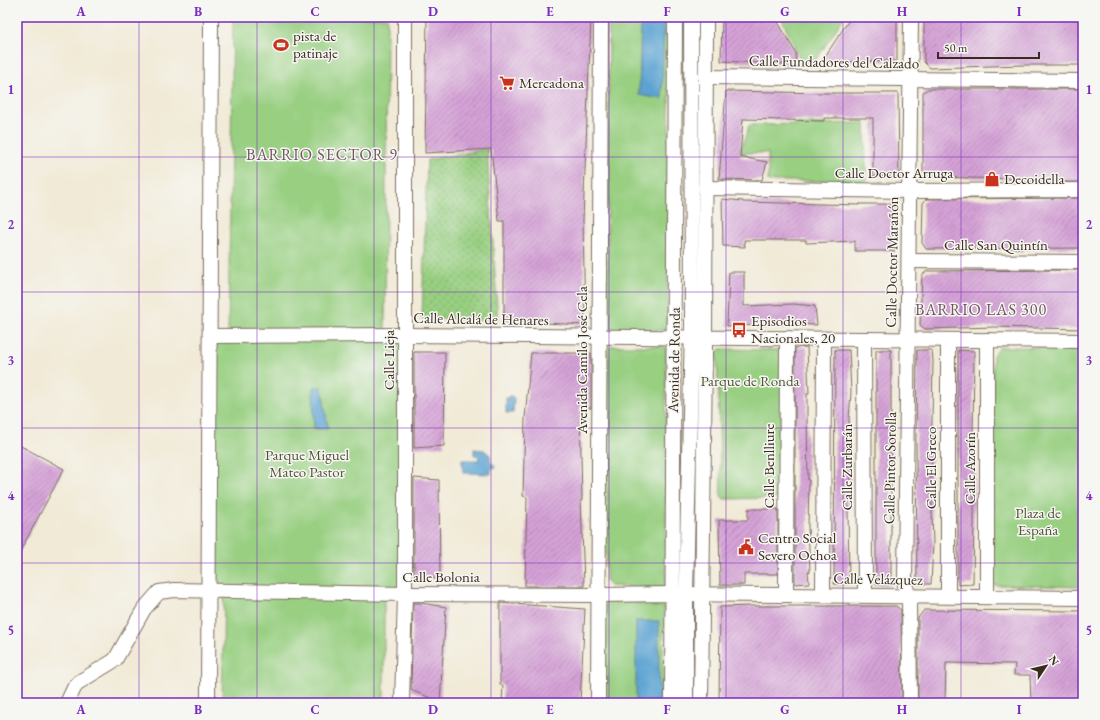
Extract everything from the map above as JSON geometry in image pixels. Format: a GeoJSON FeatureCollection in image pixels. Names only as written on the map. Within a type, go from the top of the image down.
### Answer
{"type":"FeatureCollection","features":[{"type":"Feature","properties":{"kind":"street"},"geometry":{"type":"LineString","coordinates":[[208,703],[211,17]]}},
{"type":"Feature","properties":{"kind":"street","name":"Calle Lieja"},"geometry":{"type":"LineString","coordinates":[[402,703],[405,594],[406,17]]}},
{"type":"Feature","properties":{"kind":"street","name":"Avenida Camilo José Cela"},"geometry":{"type":"LineString","coordinates":[[598,703],[601,17]]}},
{"type":"Feature","properties":{"kind":"street","name":"Avenida de Ronda"},"geometry":{"type":"LineString","coordinates":[[675,17],[674,337],[679,594],[686,703]]}},
{"type":"Feature","properties":{"kind":"street","name":"Avenida de Ronda"},"geometry":{"type":"LineString","coordinates":[[691,17],[702,594],[701,703]]}},
{"type":"Feature","properties":{"kind":"street","name":"Avenida de Ronda"},"geometry":{"type":"LineString","coordinates":[[672,703],[698,337],[705,188],[706,17]]}},
{"type":"Feature","properties":{"kind":"street","name":"Calle Doctor Marañón"},"geometry":{"type":"LineString","coordinates":[[908,339],[911,17]]}},
{"type":"Feature","properties":{"kind":"street","name":"Calle Fundadores del Calzado"},"geometry":{"type":"LineString","coordinates":[[705,77],[1083,81]]}},
{"type":"Feature","properties":{"kind":"street","name":"Calle Doctor Arruga"},"geometry":{"type":"LineString","coordinates":[[705,188],[910,191],[1083,190]]}},
{"type":"Feature","properties":{"kind":"street","name":"Calle San Quintín"},"geometry":{"type":"LineString","coordinates":[[909,261],[1083,262]]}},
{"type":"Feature","properties":{"kind":"street","name":"Calle Alcalá de Henares"},"geometry":{"type":"LineString","coordinates":[[210,336],[406,335],[1083,341]]}},
{"type":"Feature","properties":{"kind":"street","name":"Calle Benlliure"},"geometry":{"type":"LineString","coordinates":[[786,595],[787,338]]}},
{"type":"Feature","properties":{"kind":"street"},"geometry":{"type":"LineString","coordinates":[[823,595],[824,338]]}},
{"type":"Feature","properties":{"kind":"street","name":"Calle Zurbarán"},"geometry":{"type":"LineString","coordinates":[[864,339],[865,595]]}},
{"type":"Feature","properties":{"kind":"street","name":"Calle Pintor Sorolla"},"geometry":{"type":"LineString","coordinates":[[908,339],[905,585],[909,596],[910,703]]}},
{"type":"Feature","properties":{"kind":"street","name":"Calle El Greco"},"geometry":{"type":"LineString","coordinates":[[948,340],[948,596]]}},
{"type":"Feature","properties":{"kind":"street","name":"Calle Azorín"},"geometry":{"type":"LineString","coordinates":[[987,340],[987,597]]}},
{"type":"Feature","properties":{"kind":"street","name":"Calle Bolonia"},"geometry":{"type":"LineString","coordinates":[[67,703],[74,688],[79,682],[115,660],[144,609],[159,592],[174,590],[405,594],[679,594]]}},
{"type":"Feature","properties":{"kind":"street","name":"Calle Velázquez"},"geometry":{"type":"LineString","coordinates":[[679,594],[1083,598]]}},
{"type":"Feature","properties":{"kind":"green space","name":"Parque Miguel Mateo Pastor"},"geometry":{"type":"Polygon","coordinates":[[[233,17],[387,17],[385,334],[406,335],[405,594],[384,594],[384,703],[222,703],[224,591],[208,591],[210,336],[228,336],[233,17]]]}},
{"type":"Feature","properties":{"kind":"green space"},"geometry":{"type":"Polygon","coordinates":[[[609,17],[670,17],[667,328],[664,330],[610,330],[607,328],[609,17]]]}},
{"type":"Feature","properties":{"kind":"green space"},"geometry":{"type":"Polygon","coordinates":[[[781,17],[844,17],[814,63],[801,61],[781,17]]]}},
{"type":"Feature","properties":{"kind":"green space"},"geometry":{"type":"Polygon","coordinates":[[[865,123],[866,181],[768,181],[768,153],[740,153],[749,125],[865,123]]]}},
{"type":"Feature","properties":{"kind":"green space"},"geometry":{"type":"Polygon","coordinates":[[[487,149],[498,321],[422,318],[427,160],[487,149]]]}},
{"type":"Feature","properties":{"kind":"green space"},"geometry":{"type":"Polygon","coordinates":[[[611,346],[664,346],[666,349],[666,585],[662,588],[610,586],[606,582],[608,350],[611,346]]]}},
{"type":"Feature","properties":{"kind":"green space","name":"Plaza de España"},"geometry":{"type":"Polygon","coordinates":[[[1000,347],[1083,348],[1083,587],[994,585],[992,578],[993,355],[1000,347]]]}},
{"type":"Feature","properties":{"kind":"green space","name":"Parque de Ronda"},"geometry":{"type":"Polygon","coordinates":[[[720,349],[782,350],[781,498],[724,499],[721,496],[717,352],[720,349]]]}},
{"type":"Feature","properties":{"kind":"green space"},"geometry":{"type":"Polygon","coordinates":[[[607,601],[662,604],[664,608],[663,703],[604,703],[605,604],[607,601]]]}},
{"type":"Feature","properties":{"kind":"water"},"geometry":{"type":"Polygon","coordinates":[[[641,17],[664,17],[662,99],[639,95],[641,17]]]}},
{"type":"Feature","properties":{"kind":"water"},"geometry":{"type":"Polygon","coordinates":[[[313,387],[322,387],[328,429],[314,429],[313,387]]]}},
{"type":"Feature","properties":{"kind":"water"},"geometry":{"type":"Polygon","coordinates":[[[509,396],[514,398],[513,413],[506,413],[506,398],[509,396]]]}},
{"type":"Feature","properties":{"kind":"water"},"geometry":{"type":"Polygon","coordinates":[[[474,449],[484,450],[490,455],[491,464],[494,464],[495,467],[491,469],[491,474],[463,473],[462,460],[479,460],[478,455],[474,455],[474,449]]]}},
{"type":"Feature","properties":{"kind":"water"},"geometry":{"type":"Polygon","coordinates":[[[636,621],[659,621],[659,702],[636,702],[636,621]]]}},
{"type":"Feature","properties":{"kind":"building","name":"Mercadona"},"geometry":{"type":"Polygon","coordinates":[[[427,17],[591,17],[583,220],[585,325],[504,321],[504,221],[499,221],[491,149],[425,153],[427,17]]]}},
{"type":"Feature","properties":{"kind":"building"},"geometry":{"type":"Polygon","coordinates":[[[722,17],[775,17],[796,53],[796,65],[721,61],[722,17]]]}},
{"type":"Feature","properties":{"kind":"building"},"geometry":{"type":"Polygon","coordinates":[[[851,17],[897,17],[897,61],[826,62],[826,55],[851,17]]]}},
{"type":"Feature","properties":{"kind":"building"},"geometry":{"type":"Polygon","coordinates":[[[924,17],[1083,17],[1083,65],[930,68],[924,62],[924,17]]]}},
{"type":"Feature","properties":{"kind":"building"},"geometry":{"type":"Polygon","coordinates":[[[928,89],[1083,89],[1083,182],[1018,182],[1018,179],[926,177],[923,172],[923,92],[928,89]]]}},
{"type":"Feature","properties":{"kind":"building"},"geometry":{"type":"Polygon","coordinates":[[[726,91],[898,93],[899,177],[873,176],[873,118],[824,118],[824,121],[743,119],[740,157],[767,162],[762,180],[719,179],[726,91]]]}},
{"type":"Feature","properties":{"kind":"building"},"geometry":{"type":"Polygon","coordinates":[[[1083,198],[1083,248],[926,249],[922,243],[923,203],[926,199],[1083,198]]]}},
{"type":"Feature","properties":{"kind":"building"},"geometry":{"type":"Polygon","coordinates":[[[722,199],[743,202],[859,205],[896,204],[895,251],[855,251],[855,241],[806,243],[806,240],[744,240],[745,247],[723,246],[722,199]]]}},
{"type":"Feature","properties":{"kind":"building"},"geometry":{"type":"Polygon","coordinates":[[[1083,270],[1083,329],[994,327],[925,329],[920,325],[922,275],[927,271],[1083,270]]]}},
{"type":"Feature","properties":{"kind":"building"},"geometry":{"type":"Polygon","coordinates":[[[729,272],[744,272],[744,306],[793,304],[815,306],[817,325],[793,324],[727,326],[729,272]]]}},
{"type":"Feature","properties":{"kind":"building"},"geometry":{"type":"Polygon","coordinates":[[[807,347],[809,394],[807,394],[809,480],[808,526],[810,572],[808,571],[809,583],[795,584],[795,348],[807,347]]]}},
{"type":"Feature","properties":{"kind":"building"},"geometry":{"type":"Polygon","coordinates":[[[835,350],[849,350],[851,392],[849,419],[850,479],[848,508],[849,584],[834,584],[835,350]]]}},
{"type":"Feature","properties":{"kind":"building"},"geometry":{"type":"Polygon","coordinates":[[[876,350],[891,350],[891,585],[876,585],[876,350]]]}},
{"type":"Feature","properties":{"kind":"building"},"geometry":{"type":"Polygon","coordinates":[[[917,350],[932,350],[933,360],[931,480],[933,544],[931,584],[917,584],[917,350]]]}},
{"type":"Feature","properties":{"kind":"building"},"geometry":{"type":"Polygon","coordinates":[[[958,350],[974,351],[973,438],[975,450],[973,584],[958,585],[958,350]]]}},
{"type":"Feature","properties":{"kind":"building"},"geometry":{"type":"Polygon","coordinates":[[[414,352],[445,352],[444,446],[414,448],[414,352]]]}},
{"type":"Feature","properties":{"kind":"building"},"geometry":{"type":"Polygon","coordinates":[[[531,353],[591,353],[591,408],[580,408],[584,586],[525,586],[527,497],[523,496],[525,418],[531,353]]]}},
{"type":"Feature","properties":{"kind":"building"},"geometry":{"type":"Polygon","coordinates":[[[17,444],[64,469],[17,557],[17,444]]]}},
{"type":"Feature","properties":{"kind":"building"},"geometry":{"type":"Polygon","coordinates":[[[414,478],[439,480],[440,579],[414,577],[414,478]]]}},
{"type":"Feature","properties":{"kind":"building","name":"Centro Social Severo Ochoa"},"geometry":{"type":"Polygon","coordinates":[[[748,509],[778,509],[778,574],[744,574],[744,585],[720,585],[719,520],[748,520],[748,509]]]}},
{"type":"Feature","properties":{"kind":"building"},"geometry":{"type":"Polygon","coordinates":[[[413,603],[446,607],[440,702],[411,690],[413,603]]]}},
{"type":"Feature","properties":{"kind":"building"},"geometry":{"type":"Polygon","coordinates":[[[500,603],[585,609],[580,703],[502,703],[503,685],[500,685],[500,603]]]}},
{"type":"Feature","properties":{"kind":"building"},"geometry":{"type":"Polygon","coordinates":[[[896,606],[901,610],[902,703],[719,703],[720,607],[896,606]]]}},
{"type":"Feature","properties":{"kind":"building"},"geometry":{"type":"Polygon","coordinates":[[[924,610],[1083,611],[1083,703],[1031,703],[1030,675],[1014,675],[1015,664],[946,663],[945,703],[918,703],[918,618],[924,610]]]}},
{"type":"Feature","properties":{"kind":"place","name":"pista de patinaje"},"geometry":{"type":"Point","coordinates":[281,45]}},
{"type":"Feature","properties":{"kind":"place","name":"Mercadona"},"geometry":{"type":"Point","coordinates":[507,83]}},
{"type":"Feature","properties":{"kind":"place","name":"Decoidella"},"geometry":{"type":"Point","coordinates":[992,179]}},
{"type":"Feature","properties":{"kind":"place","name":"Episodios Nacionales, 20"},"geometry":{"type":"Point","coordinates":[739,330]}},
{"type":"Feature","properties":{"kind":"place","name":"Centro Social Severo Ochoa"},"geometry":{"type":"Point","coordinates":[746,547]}},
{"type":"Feature","properties":{"kind":"district","name":"BARRIO SECTOR 9"},"geometry":{"type":"Point","coordinates":[322,154]}},
{"type":"Feature","properties":{"kind":"district","name":"BARRIO LAS 300"},"geometry":{"type":"Point","coordinates":[981,309]}}]}
